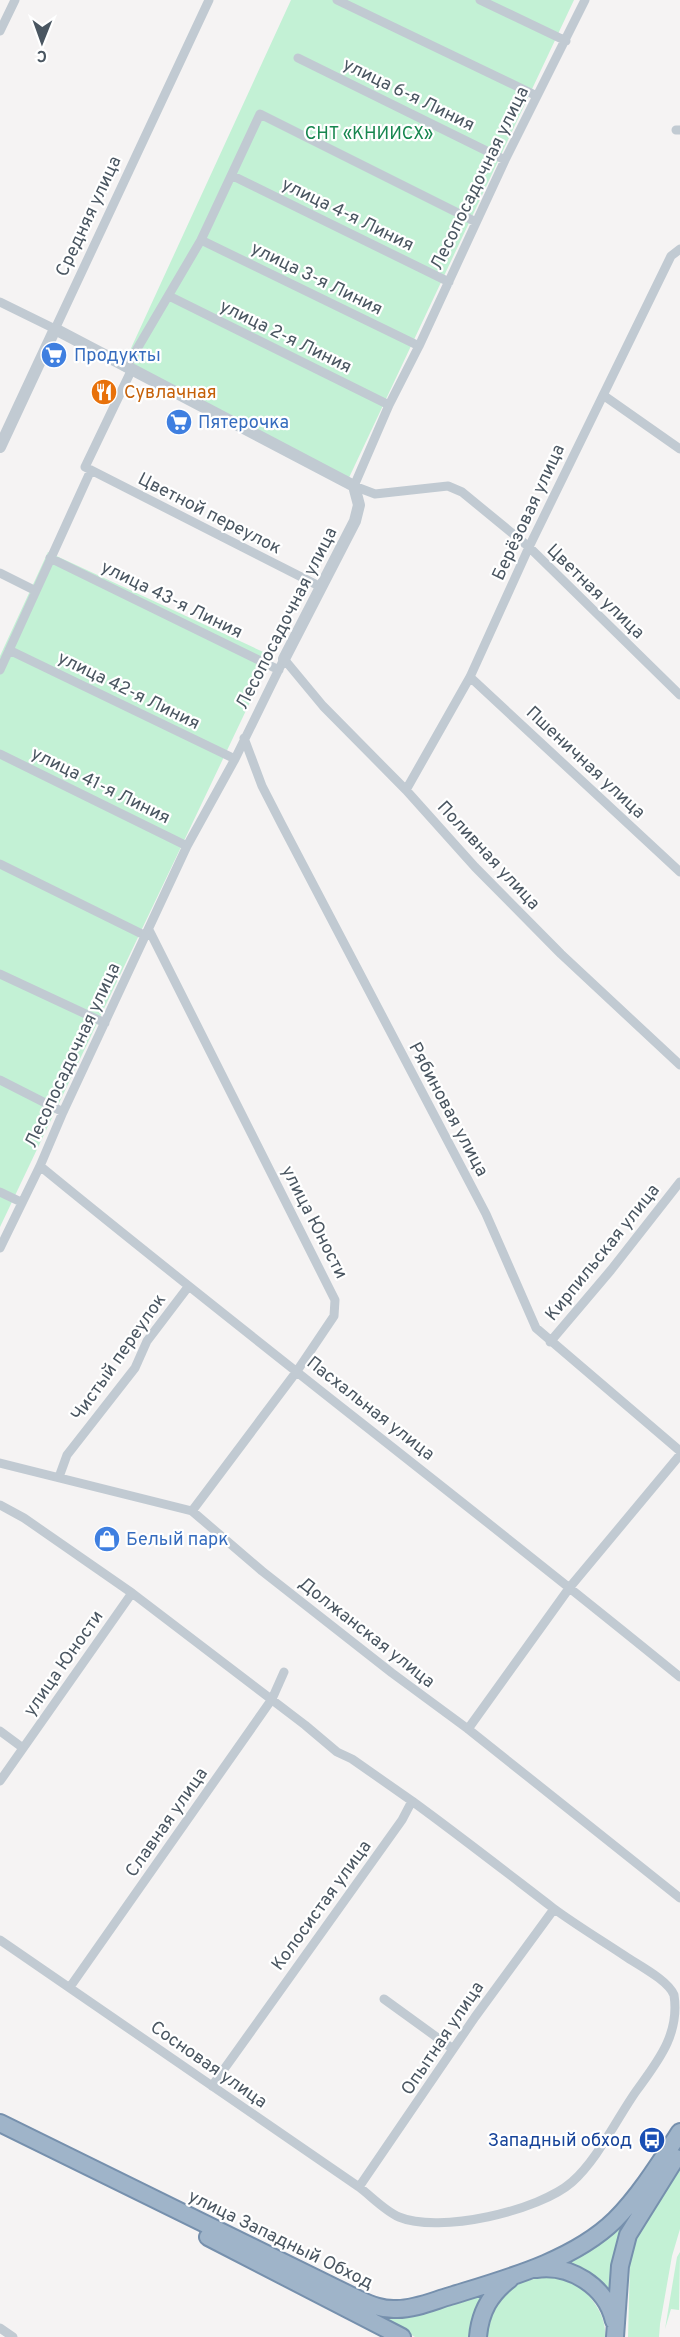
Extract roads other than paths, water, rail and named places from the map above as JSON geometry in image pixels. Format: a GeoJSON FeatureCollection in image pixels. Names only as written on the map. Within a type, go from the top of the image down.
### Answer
{"type":"FeatureCollection","features":[{"type":"Feature","properties":{"kind":"highway","name":"улица Западный Обход"},"geometry":{"type":"LineString","coordinates":[[0,2123],[373,2306],[395,2309],[419,2306],[526,2272],[588,2241],[615,2219],[680,2132]]}},
{"type":"Feature","properties":{"kind":"highway","name":"улица Западный Обход"},"geometry":{"type":"LineString","coordinates":[[0,2132],[402,2337]]}},
{"type":"Feature","properties":{"kind":"highway"},"geometry":{"type":"LineString","coordinates":[[615,2332],[620,2266],[628,2235],[680,2151]]}},
{"type":"Feature","properties":{"kind":"highway"},"geometry":{"type":"LineString","coordinates":[[478,2337],[483,2311],[490,2299],[504,2284],[526,2272],[556,2269],[580,2277],[591,2284],[607,2303],[615,2332]]}},
{"type":"Feature","properties":{"kind":"street"},"geometry":{"type":"LineString","coordinates":[[0,31],[15,0]]}},
{"type":"Feature","properties":{"kind":"street","name":"Средняя улица"},"geometry":{"type":"LineString","coordinates":[[0,447],[209,0]]}},
{"type":"Feature","properties":{"kind":"street"},"geometry":{"type":"LineString","coordinates":[[338,0],[537,96]]}},
{"type":"Feature","properties":{"kind":"street"},"geometry":{"type":"LineString","coordinates":[[480,0],[566,41]]}},
{"type":"Feature","properties":{"kind":"street","name":"Лесопосадочная улица"},"geometry":{"type":"LineString","coordinates":[[0,1248],[187,846],[235,759],[355,521],[359,505],[354,486],[389,405],[419,346],[505,160],[585,0]]}},
{"type":"Feature","properties":{"kind":"street","name":"улица 6-я Линия"},"geometry":{"type":"LineString","coordinates":[[298,58],[505,160]]}},
{"type":"Feature","properties":{"kind":"street"},"geometry":{"type":"LineString","coordinates":[[0,670],[130,368],[201,240],[260,114],[476,222]]}},
{"type":"Feature","properties":{"kind":"street","name":"улица 4-я Линия"},"geometry":{"type":"LineString","coordinates":[[232,176],[449,282]]}},
{"type":"Feature","properties":{"kind":"street","name":"улица 3-я Линия"},"geometry":{"type":"LineString","coordinates":[[201,240],[419,346]]}},
{"type":"Feature","properties":{"kind":"street","name":"Берёзовая улица"},"geometry":{"type":"LineString","coordinates":[[406,790],[471,677],[529,547],[603,395],[671,256],[680,249]]}},
{"type":"Feature","properties":{"kind":"street","name":"улица 2-я Линия"},"geometry":{"type":"LineString","coordinates":[[170,296],[389,405]]}},
{"type":"Feature","properties":{"kind":"street"},"geometry":{"type":"LineString","coordinates":[[0,302],[354,486]]}},
{"type":"Feature","properties":{"kind":"street"},"geometry":{"type":"LineString","coordinates":[[603,395],[680,449]]}},
{"type":"Feature","properties":{"kind":"street","name":"Цветной переулок"},"geometry":{"type":"LineString","coordinates":[[88,469],[321,587]]}},
{"type":"Feature","properties":{"kind":"street","name":"Цветная улица"},"geometry":{"type":"LineString","coordinates":[[354,486],[375,494],[448,486],[462,492],[529,547],[680,695]]}},
{"type":"Feature","properties":{"kind":"street","name":"улица 43-я Линия"},"geometry":{"type":"LineString","coordinates":[[50,558],[282,664]]}},
{"type":"Feature","properties":{"kind":"street"},"geometry":{"type":"LineString","coordinates":[[0,573],[34,590]]}},
{"type":"Feature","properties":{"kind":"street","name":"улица 42-я Линия"},"geometry":{"type":"LineString","coordinates":[[9,650],[235,759]]}},
{"type":"Feature","properties":{"kind":"street","name":"Поливная улица"},"geometry":{"type":"LineString","coordinates":[[282,664],[406,790],[475,867],[561,954],[680,1065]]}},
{"type":"Feature","properties":{"kind":"street","name":"Пшеничная улица"},"geometry":{"type":"LineString","coordinates":[[471,677],[680,872]]}},
{"type":"Feature","properties":{"kind":"street","name":"Рябиновая улица"},"geometry":{"type":"LineString","coordinates":[[244,738],[262,786],[277,816],[486,1214],[536,1328],[680,1453]]}},
{"type":"Feature","properties":{"kind":"street","name":"улица 41-я Линия"},"geometry":{"type":"LineString","coordinates":[[0,754],[187,846]]}},
{"type":"Feature","properties":{"kind":"street"},"geometry":{"type":"LineString","coordinates":[[0,864],[148,933]]}},
{"type":"Feature","properties":{"kind":"street","name":"улица Юности"},"geometry":{"type":"LineString","coordinates":[[148,933],[335,1300],[334,1316],[297,1371],[192,1511]]}},
{"type":"Feature","properties":{"kind":"street"},"geometry":{"type":"LineString","coordinates":[[0,974],[105,1023]]}},
{"type":"Feature","properties":{"kind":"street"},"geometry":{"type":"LineString","coordinates":[[0,1080],[63,1112]]}},
{"type":"Feature","properties":{"kind":"street","name":"Пасхальная улица"},"geometry":{"type":"LineString","coordinates":[[40,1166],[188,1287],[570,1587],[680,1677]]}},
{"type":"Feature","properties":{"kind":"street","name":"Кирпильская улица"},"geometry":{"type":"LineString","coordinates":[[550,1342],[611,1270],[680,1182]]}},
{"type":"Feature","properties":{"kind":"street"},"geometry":{"type":"LineString","coordinates":[[0,1192],[21,1202]]}},
{"type":"Feature","properties":{"kind":"street","name":"Чистый переулок"},"geometry":{"type":"LineString","coordinates":[[59,1477],[67,1455],[135,1368],[147,1341],[188,1287]]}},
{"type":"Feature","properties":{"kind":"street"},"geometry":{"type":"LineString","coordinates":[[468,1729],[570,1587],[680,1453]]}},
{"type":"Feature","properties":{"kind":"street","name":"Должанская улица"},"geometry":{"type":"LineString","coordinates":[[0,1463],[192,1511],[262,1570],[392,1673],[468,1729],[680,1898]]}},
{"type":"Feature","properties":{"kind":"street"},"geometry":{"type":"LineString","coordinates":[[0,1505],[24,1518],[132,1593],[272,1699],[336,1752],[352,1759],[471,1844],[554,1909]]}},
{"type":"Feature","properties":{"kind":"street","name":"улица Юности"},"geometry":{"type":"LineString","coordinates":[[0,1781],[132,1593]]}},
{"type":"Feature","properties":{"kind":"street","name":"Славная улица"},"geometry":{"type":"LineString","coordinates":[[70,1987],[272,1699],[284,1672]]}},
{"type":"Feature","properties":{"kind":"street"},"geometry":{"type":"LineString","coordinates":[[0,1731],[23,1748]]}},
{"type":"Feature","properties":{"kind":"street","name":"Колосистая улица"},"geometry":{"type":"LineString","coordinates":[[212,2086],[395,1830],[412,1802]]}},
{"type":"Feature","properties":{"kind":"street","name":"Сосновая улица"},"geometry":{"type":"LineString","coordinates":[[0,1940],[398,2216],[427,2223],[477,2219],[519,2208],[558,2192],[572,2182],[591,2160],[638,2088],[672,2045],[678,2033],[679,2020],[675,1996],[671,1989],[654,1975],[554,1909]]}},
{"type":"Feature","properties":{"kind":"street","name":"Опытная улица"},"geometry":{"type":"LineString","coordinates":[[359,2187],[453,2049],[554,1909]]}},
{"type":"Feature","properties":{"kind":"street"},"geometry":{"type":"LineString","coordinates":[[384,1999],[453,2049]]}},
{"type":"Feature","properties":{"kind":"street"},"geometry":{"type":"LineString","coordinates":[[0,2328],[13,2337]]}},
{"type":"Feature","properties":{"kind":"place","name":"Продукты"},"geometry":{"type":"Point","coordinates":[54,355]}},
{"type":"Feature","properties":{"kind":"place","name":"Сувлачная"},"geometry":{"type":"Point","coordinates":[104,392]}},
{"type":"Feature","properties":{"kind":"place","name":"Пятерочка"},"geometry":{"type":"Point","coordinates":[179,422]}},
{"type":"Feature","properties":{"kind":"place","name":"Белый парк"},"geometry":{"type":"Point","coordinates":[107,1539]}},
{"type":"Feature","properties":{"kind":"place","name":"Западный обход"},"geometry":{"type":"Point","coordinates":[652,2140]}},
{"type":"Feature","properties":{"kind":"park label","name":"СНТ «КНИИСХ»"},"geometry":{"type":"Point","coordinates":[369,133]}}]}
